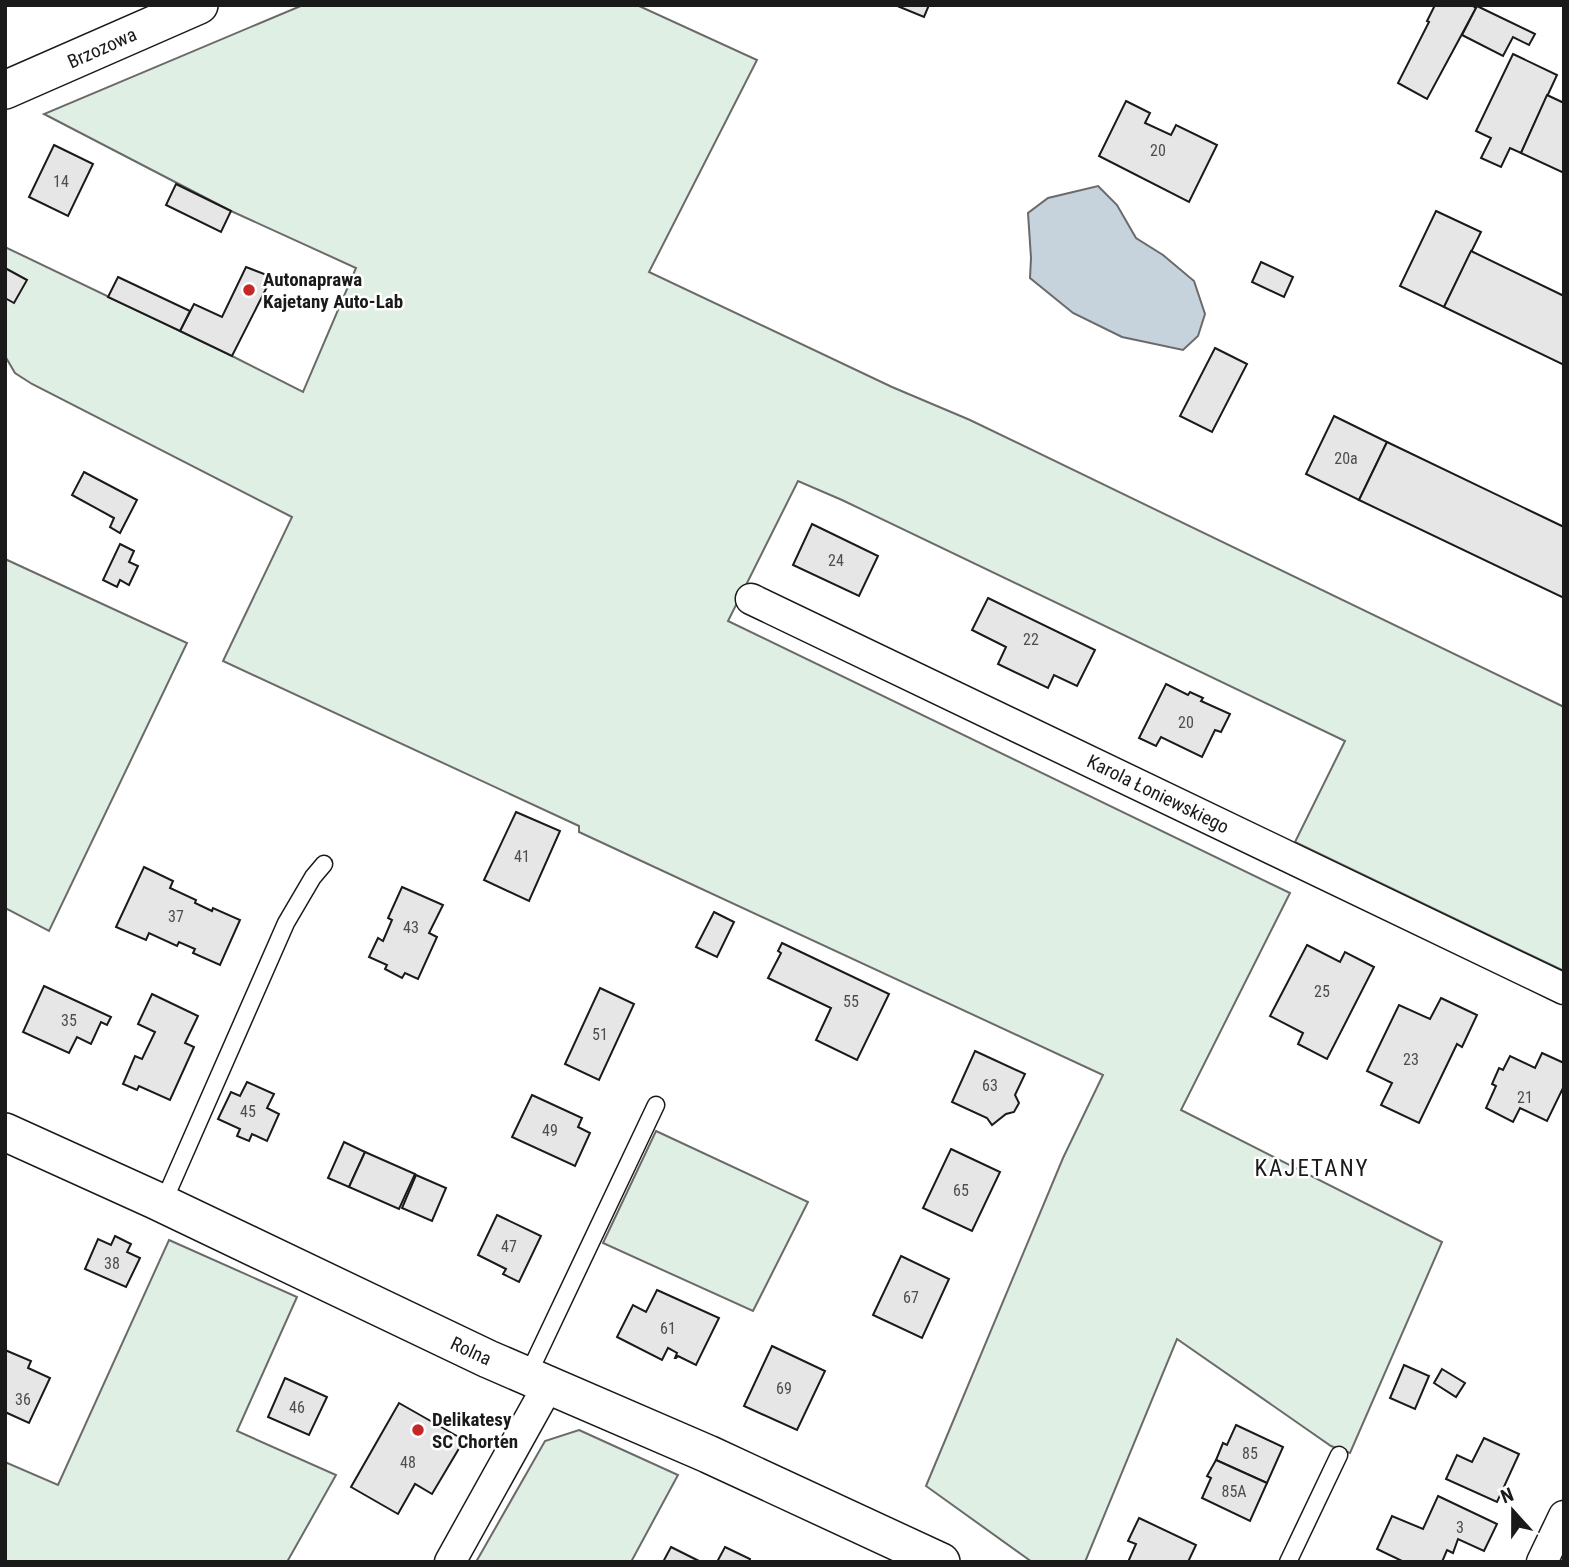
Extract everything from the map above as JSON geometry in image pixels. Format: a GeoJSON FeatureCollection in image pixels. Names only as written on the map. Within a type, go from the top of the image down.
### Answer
{"type":"FeatureCollection","features":[{"type":"Feature","properties":{"kind":"street","name":"Brzozowa"},"geometry":{"type":"LineString","coordinates":[[5,90],[199,5]]}},
{"type":"Feature","properties":{"kind":"street","name":"Karola Łoniewskiego"},"geometry":{"type":"LineString","coordinates":[[751,599],[1564,989]]}},
{"type":"Feature","properties":{"kind":"street","name":"Rolna"},"geometry":{"type":"LineString","coordinates":[[5,1132],[163,1203],[488,1359],[708,1454],[941,1562]]}},
{"type":"Feature","properties":{"kind":"street"},"geometry":{"type":"LineString","coordinates":[[450,1562],[538,1380]]}},
{"type":"Feature","properties":{"kind":"street"},"geometry":{"type":"LineString","coordinates":[[1542,1562],[1564,1517]]}},
{"type":"Feature","properties":{"kind":"lane"},"geometry":{"type":"LineString","coordinates":[[163,1203],[286,923],[313,877],[324,864]]}},
{"type":"Feature","properties":{"kind":"lane"},"geometry":{"type":"LineString","coordinates":[[538,1380],[554,1317],[656,1105]]}},
{"type":"Feature","properties":{"kind":"lane"},"geometry":{"type":"LineString","coordinates":[[1288,1562],[1339,1455]]}},
{"type":"Feature","properties":{"kind":"green space"},"geometry":{"type":"Polygon","coordinates":[[[303,5],[637,5],[757,60],[649,272],[892,387],[970,420],[1564,707],[1564,971],[1295,842],[1345,741],[798,481],[728,621],[1290,893],[1181,1110],[1442,1242],[1350,1453],[1331,1446],[1177,1339],[1085,1562],[1032,1562],[926,1486],[1063,1158],[1103,1075],[579,832],[579,826],[223,661],[292,517],[15,373],[5,356],[5,247],[303,392],[356,268],[231,211],[44,114],[303,5]]]}},
{"type":"Feature","properties":{"kind":"green space"},"geometry":{"type":"Polygon","coordinates":[[[5,559],[187,643],[49,931],[5,908],[5,559]]]}},
{"type":"Feature","properties":{"kind":"green space"},"geometry":{"type":"Polygon","coordinates":[[[656,1131],[808,1202],[753,1311],[603,1243],[656,1131]]]}},
{"type":"Feature","properties":{"kind":"green space"},"geometry":{"type":"Polygon","coordinates":[[[169,1240],[297,1297],[237,1431],[336,1475],[287,1562],[5,1562],[5,1462],[58,1485],[169,1240]]]}},
{"type":"Feature","properties":{"kind":"green space"},"geometry":{"type":"Polygon","coordinates":[[[579,1430],[678,1475],[631,1562],[476,1562],[545,1441],[579,1430]]]}},
{"type":"Feature","properties":{"kind":"shaded area"},"geometry":{"type":"Polygon","coordinates":[[[1098,186],[1117,205],[1136,238],[1163,255],[1194,281],[1205,314],[1198,336],[1183,350],[1122,337],[1073,313],[1030,278],[1028,213],[1048,198],[1098,186]]]}},
{"type":"Feature","properties":{"kind":"building"},"geometry":{"type":"Polygon","coordinates":[[[895,5],[929,5],[924,17],[895,5]]]}},
{"type":"Feature","properties":{"kind":"building"},"geometry":{"type":"Polygon","coordinates":[[[1435,5],[1471,5],[1476,8],[1427,99],[1398,83],[1435,5]]]}},
{"type":"Feature","properties":{"kind":"building"},"geometry":{"type":"Polygon","coordinates":[[[1477,6],[1535,34],[1529,45],[1513,37],[1503,56],[1462,35],[1477,6]]]}},
{"type":"Feature","properties":{"kind":"building"},"geometry":{"type":"Polygon","coordinates":[[[1513,54],[1557,75],[1521,153],[1510,148],[1501,167],[1481,158],[1491,138],[1476,131],[1513,54]]]}},
{"type":"Feature","properties":{"kind":"building"},"geometry":{"type":"Polygon","coordinates":[[[1547,95],[1564,103],[1564,173],[1521,153],[1547,95]]]}},
{"type":"Feature","properties":{"kind":"building"},"geometry":{"type":"Polygon","coordinates":[[[1126,101],[1150,113],[1145,123],[1171,135],[1176,125],[1217,145],[1189,202],[1099,156],[1126,101]]]}},
{"type":"Feature","properties":{"kind":"building"},"geometry":{"type":"Polygon","coordinates":[[[54,145],[93,164],[68,216],[29,197],[54,145]]]}},
{"type":"Feature","properties":{"kind":"building"},"geometry":{"type":"Polygon","coordinates":[[[176,184],[231,211],[221,232],[166,205],[176,184]]]}},
{"type":"Feature","properties":{"kind":"building"},"geometry":{"type":"Polygon","coordinates":[[[1436,211],[1481,232],[1444,307],[1400,286],[1436,211]]]}},
{"type":"Feature","properties":{"kind":"building"},"geometry":{"type":"Polygon","coordinates":[[[1471,251],[1564,296],[1564,365],[1444,307],[1471,251]]]}},
{"type":"Feature","properties":{"kind":"building"},"geometry":{"type":"Polygon","coordinates":[[[1261,262],[1293,277],[1284,297],[1252,282],[1261,262]]]}},
{"type":"Feature","properties":{"kind":"building"},"geometry":{"type":"Polygon","coordinates":[[[246,267],[272,277],[232,356],[180,331],[194,304],[222,317],[246,267]]]}},
{"type":"Feature","properties":{"kind":"building"},"geometry":{"type":"Polygon","coordinates":[[[5,268],[27,280],[14,303],[5,298],[5,268]]]}},
{"type":"Feature","properties":{"kind":"building"},"geometry":{"type":"Polygon","coordinates":[[[118,277],[190,311],[180,331],[108,297],[118,277]]]}},
{"type":"Feature","properties":{"kind":"building"},"geometry":{"type":"Polygon","coordinates":[[[1215,348],[1247,364],[1212,432],[1180,416],[1215,348]]]}},
{"type":"Feature","properties":{"kind":"building"},"geometry":{"type":"Polygon","coordinates":[[[1334,416],[1387,442],[1359,500],[1306,474],[1334,416]]]}},
{"type":"Feature","properties":{"kind":"building"},"geometry":{"type":"Polygon","coordinates":[[[1387,442],[1564,527],[1564,598],[1359,500],[1387,442]]]}},
{"type":"Feature","properties":{"kind":"building"},"geometry":{"type":"Polygon","coordinates":[[[84,472],[137,500],[120,533],[110,527],[114,518],[72,495],[84,472]]]}},
{"type":"Feature","properties":{"kind":"building"},"geometry":{"type":"Polygon","coordinates":[[[812,524],[878,556],[859,596],[793,565],[812,524]]]}},
{"type":"Feature","properties":{"kind":"building"},"geometry":{"type":"Polygon","coordinates":[[[120,544],[134,551],[129,562],[138,566],[129,585],[120,580],[117,587],[103,580],[120,544]]]}},
{"type":"Feature","properties":{"kind":"building"},"geometry":{"type":"Polygon","coordinates":[[[988,598],[1095,650],[1077,686],[1054,675],[1048,688],[998,664],[1006,647],[972,630],[988,598]]]}},
{"type":"Feature","properties":{"kind":"building"},"geometry":{"type":"Polygon","coordinates":[[[1166,684],[1188,695],[1190,692],[1203,698],[1201,701],[1230,714],[1221,732],[1215,730],[1202,757],[1161,737],[1156,746],[1139,738],[1166,684]]]}},
{"type":"Feature","properties":{"kind":"building"},"geometry":{"type":"Polygon","coordinates":[[[516,812],[560,831],[529,901],[484,880],[516,812]]]}},
{"type":"Feature","properties":{"kind":"building"},"geometry":{"type":"Polygon","coordinates":[[[144,867],[173,881],[170,888],[196,900],[195,903],[240,920],[220,965],[193,953],[195,949],[179,942],[177,946],[149,933],[146,940],[116,927],[144,867]]]}},
{"type":"Feature","properties":{"kind":"building"},"geometry":{"type":"Polygon","coordinates":[[[402,887],[443,905],[429,933],[437,937],[418,979],[405,973],[402,978],[385,969],[387,965],[369,957],[378,938],[383,941],[392,920],[388,918],[402,887]]]}},
{"type":"Feature","properties":{"kind":"building"},"geometry":{"type":"Polygon","coordinates":[[[714,912],[734,922],[717,957],[696,947],[714,912]]]}},
{"type":"Feature","properties":{"kind":"building"},"geometry":{"type":"Polygon","coordinates":[[[782,943],[889,994],[857,1060],[816,1040],[831,1008],[768,978],[781,953],[778,951],[782,943]]]}},
{"type":"Feature","properties":{"kind":"building"},"geometry":{"type":"Polygon","coordinates":[[[1307,945],[1340,962],[1345,952],[1374,967],[1327,1059],[1298,1044],[1303,1033],[1270,1016],[1307,945]]]}},
{"type":"Feature","properties":{"kind":"building"},"geometry":{"type":"Polygon","coordinates":[[[44,986],[111,1017],[107,1025],[101,1022],[91,1044],[77,1037],[69,1053],[23,1032],[44,986]]]}},
{"type":"Feature","properties":{"kind":"building"},"geometry":{"type":"Polygon","coordinates":[[[600,988],[634,1004],[599,1080],[565,1064],[600,988]]]}},
{"type":"Feature","properties":{"kind":"building"},"geometry":{"type":"Polygon","coordinates":[[[152,994],[198,1016],[185,1043],[194,1047],[170,1100],[139,1086],[137,1090],[123,1084],[135,1056],[142,1059],[155,1032],[138,1024],[152,994]]]}},
{"type":"Feature","properties":{"kind":"building"},"geometry":{"type":"Polygon","coordinates":[[[1441,998],[1477,1015],[1462,1047],[1457,1044],[1419,1123],[1381,1105],[1392,1083],[1367,1071],[1399,1005],[1430,1019],[1441,998]]]}},
{"type":"Feature","properties":{"kind":"building"},"geometry":{"type":"Polygon","coordinates":[[[975,1051],[1025,1074],[1015,1095],[1019,1103],[1014,1112],[1006,1114],[992,1125],[987,1118],[952,1102],[975,1051]]]}},
{"type":"Feature","properties":{"kind":"building"},"geometry":{"type":"Polygon","coordinates":[[[1542,1053],[1564,1063],[1564,1086],[1547,1121],[1520,1108],[1513,1122],[1486,1108],[1496,1086],[1492,1084],[1499,1068],[1503,1070],[1510,1056],[1535,1068],[1542,1053]]]}},
{"type":"Feature","properties":{"kind":"building"},"geometry":{"type":"Polygon","coordinates":[[[247,1082],[274,1094],[267,1108],[279,1114],[267,1141],[252,1134],[249,1141],[237,1136],[240,1129],[218,1119],[231,1092],[240,1096],[247,1082]]]}},
{"type":"Feature","properties":{"kind":"building"},"geometry":{"type":"Polygon","coordinates":[[[532,1095],[582,1118],[578,1127],[590,1133],[575,1166],[512,1137],[532,1095]]]}},
{"type":"Feature","properties":{"kind":"building"},"geometry":{"type":"Polygon","coordinates":[[[344,1142],[365,1152],[349,1187],[328,1178],[344,1142]]]}},
{"type":"Feature","properties":{"kind":"building"},"geometry":{"type":"Polygon","coordinates":[[[951,1149],[1000,1172],[972,1231],[923,1208],[951,1149]]]}},
{"type":"Feature","properties":{"kind":"building"},"geometry":{"type":"Polygon","coordinates":[[[365,1152],[415,1174],[399,1209],[349,1187],[365,1152]]]}},
{"type":"Feature","properties":{"kind":"building"},"geometry":{"type":"Polygon","coordinates":[[[416,1175],[446,1188],[432,1221],[402,1208],[416,1175]]]}},
{"type":"Feature","properties":{"kind":"building"},"geometry":{"type":"Polygon","coordinates":[[[497,1215],[541,1236],[519,1282],[503,1274],[506,1269],[478,1255],[497,1215]]]}},
{"type":"Feature","properties":{"kind":"building"},"geometry":{"type":"Polygon","coordinates":[[[115,1236],[131,1244],[127,1252],[140,1258],[126,1287],[85,1269],[98,1239],[111,1245],[115,1236]]]}},
{"type":"Feature","properties":{"kind":"building"},"geometry":{"type":"Polygon","coordinates":[[[901,1256],[949,1279],[922,1338],[873,1315],[901,1256]]]}},
{"type":"Feature","properties":{"kind":"building"},"geometry":{"type":"Polygon","coordinates":[[[657,1290],[719,1318],[696,1365],[678,1356],[675,1358],[677,1353],[668,1348],[662,1360],[617,1337],[633,1305],[646,1312],[657,1290]]]}},
{"type":"Feature","properties":{"kind":"building"},"geometry":{"type":"Polygon","coordinates":[[[772,1346],[825,1371],[797,1430],[744,1406],[772,1346]]]}},
{"type":"Feature","properties":{"kind":"building"},"geometry":{"type":"Polygon","coordinates":[[[5,1350],[31,1361],[28,1368],[50,1378],[29,1423],[5,1412],[5,1350]]]}},
{"type":"Feature","properties":{"kind":"building"},"geometry":{"type":"Polygon","coordinates":[[[1404,1365],[1429,1376],[1415,1409],[1390,1398],[1404,1365]]]}},
{"type":"Feature","properties":{"kind":"building"},"geometry":{"type":"Polygon","coordinates":[[[1442,1369],[1465,1383],[1456,1397],[1434,1383],[1442,1369]]]}},
{"type":"Feature","properties":{"kind":"building"},"geometry":{"type":"Polygon","coordinates":[[[285,1378],[327,1397],[309,1435],[268,1417],[285,1378]]]}},
{"type":"Feature","properties":{"kind":"building"},"geometry":{"type":"Polygon","coordinates":[[[399,1403],[464,1440],[432,1494],[415,1484],[398,1514],[351,1487],[399,1403]]]}},
{"type":"Feature","properties":{"kind":"building"},"geometry":{"type":"Polygon","coordinates":[[[1236,1425],[1283,1447],[1267,1483],[1216,1460],[1223,1443],[1227,1445],[1236,1425]]]}},
{"type":"Feature","properties":{"kind":"building"},"geometry":{"type":"Polygon","coordinates":[[[1484,1438],[1519,1454],[1497,1502],[1446,1479],[1457,1455],[1472,1462],[1484,1438]]]}},
{"type":"Feature","properties":{"kind":"building"},"geometry":{"type":"Polygon","coordinates":[[[1216,1460],[1267,1483],[1250,1521],[1202,1498],[1211,1478],[1207,1476],[1216,1460]]]}},
{"type":"Feature","properties":{"kind":"building"},"geometry":{"type":"Polygon","coordinates":[[[1438,1496],[1497,1524],[1484,1551],[1458,1539],[1453,1553],[1447,1550],[1442,1562],[1404,1562],[1377,1549],[1392,1516],[1423,1529],[1438,1496]]]}},
{"type":"Feature","properties":{"kind":"building"},"geometry":{"type":"Polygon","coordinates":[[[1139,1518],[1196,1545],[1188,1562],[1128,1562],[1136,1544],[1128,1541],[1139,1518]]]}},
{"type":"Feature","properties":{"kind":"building"},"geometry":{"type":"Polygon","coordinates":[[[671,1547],[701,1562],[663,1562],[671,1547]]]}},
{"type":"Feature","properties":{"kind":"building"},"geometry":{"type":"Polygon","coordinates":[[[725,1547],[750,1559],[749,1562],[717,1562],[725,1547]]]}},
{"type":"Feature","properties":{"kind":"place","name":"Autonaprawa Kajetany Auto-Lab"},"geometry":{"type":"Point","coordinates":[249,290]}},
{"type":"Feature","properties":{"kind":"place","name":"Delikatesy SC Chorten"},"geometry":{"type":"Point","coordinates":[418,1430]}},
{"type":"Feature","properties":{"kind":"district","name":"KAJETANY"},"geometry":{"type":"Point","coordinates":[1312,1168]}}]}
